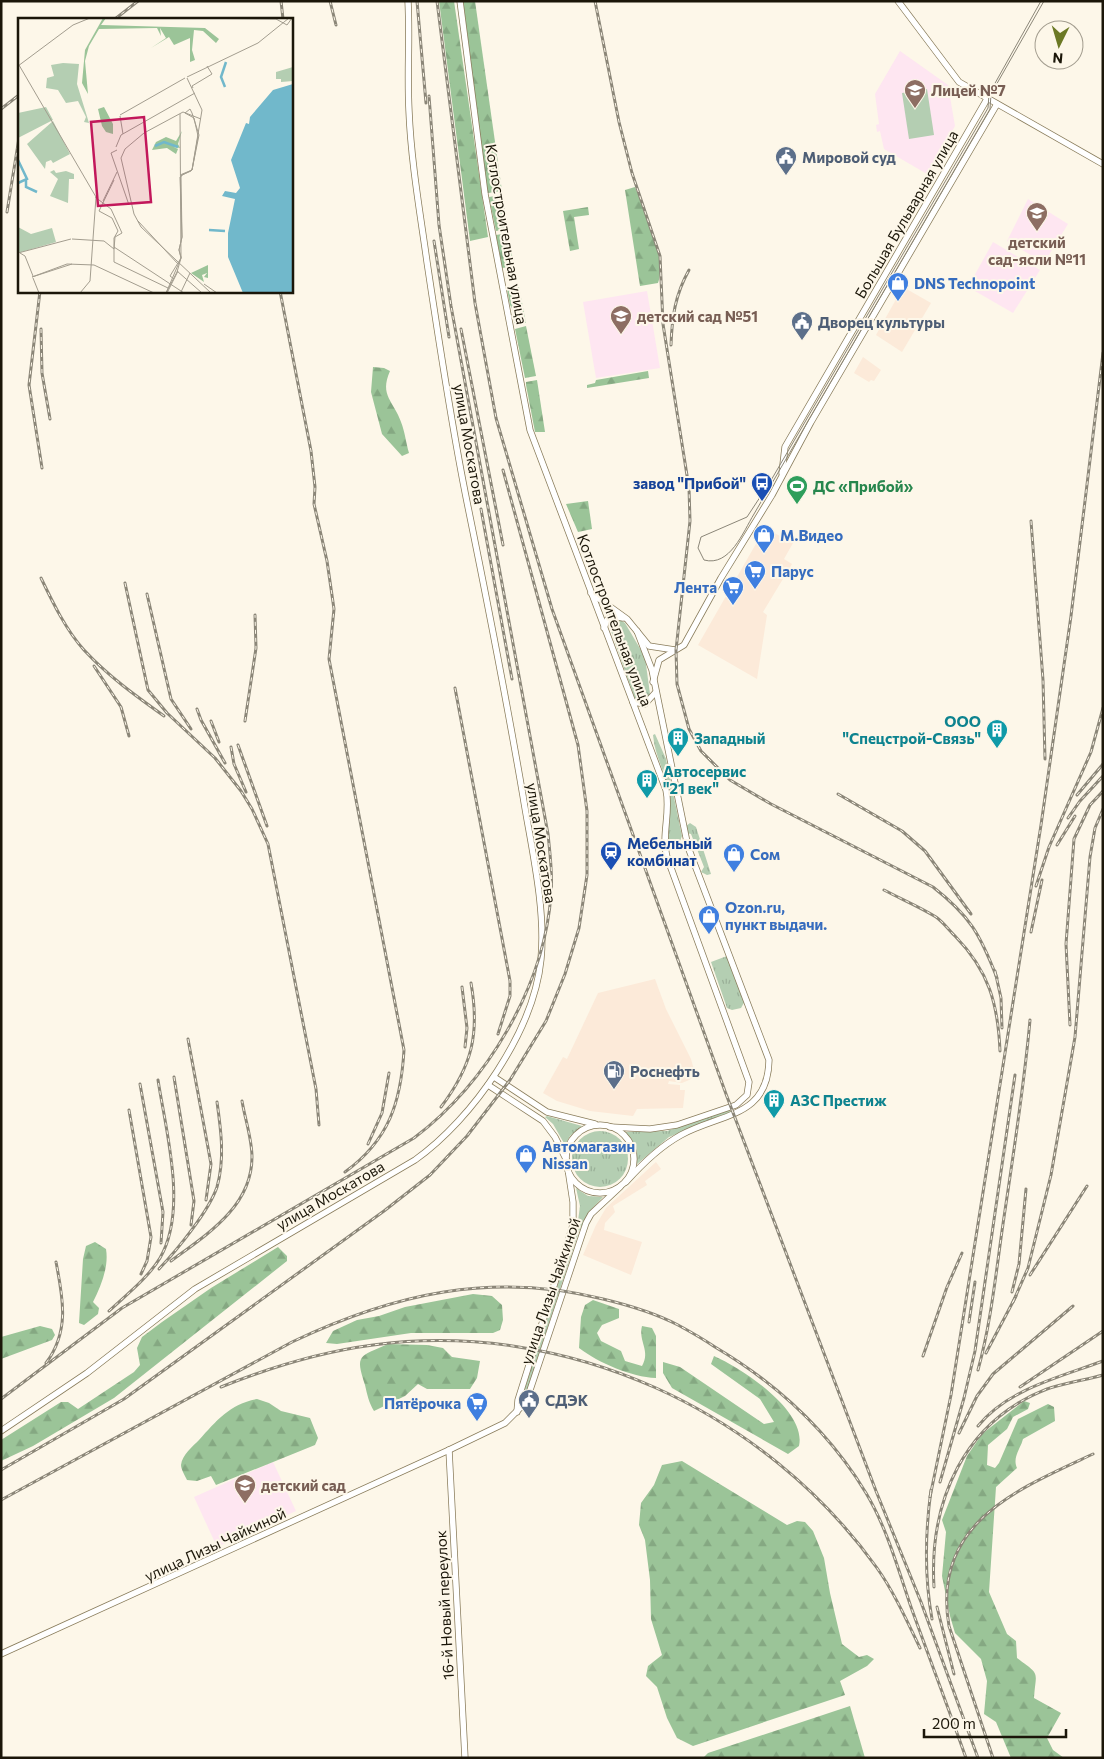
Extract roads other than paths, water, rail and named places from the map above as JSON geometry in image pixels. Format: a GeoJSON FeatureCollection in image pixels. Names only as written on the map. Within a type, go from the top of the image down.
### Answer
{"type":"FeatureCollection","features":[{"type":"Feature","properties":{"kind":"main road","name":"улица Москатова"},"geometry":{"type":"LineString","coordinates":[[1,1431],[87,1373],[195,1289],[426,1152],[452,1129],[494,1077],[519,1030],[535,987],[541,961],[540,913],[506,697],[453,426],[429,277],[408,111],[408,1]]}},
{"type":"Feature","properties":{"kind":"main road","name":"Котлостроительная улица"},"geometry":{"type":"LineString","coordinates":[[460,1],[486,194],[530,430],[666,790],[669,804],[665,847],[667,857],[747,1073],[749,1089],[742,1101],[736,1105],[677,1125],[650,1129],[610,1127]]}},
{"type":"Feature","properties":{"kind":"main road"},"geometry":{"type":"LineString","coordinates":[[898,1],[955,78],[987,99],[1103,164]]}},
{"type":"Feature","properties":{"kind":"main road","name":"Большая Бульварная улица"},"geometry":{"type":"LineString","coordinates":[[782,476],[785,447],[987,99]]}},
{"type":"Feature","properties":{"kind":"main road","name":"Большая Бульварная улица"},"geometry":{"type":"LineString","coordinates":[[676,650],[684,645],[782,476],[806,430],[996,104]]}},
{"type":"Feature","properties":{"kind":"main road"},"geometry":{"type":"LineString","coordinates":[[591,592],[627,619],[649,646],[676,650]]}},
{"type":"Feature","properties":{"kind":"main road"},"geometry":{"type":"LineString","coordinates":[[604,628],[607,620],[613,616],[627,619]]}},
{"type":"Feature","properties":{"kind":"main road","name":"Котлостроительная улица"},"geometry":{"type":"LineString","coordinates":[[626,1182],[638,1168],[671,1141],[750,1105],[761,1094],[769,1073],[769,1060],[685,836],[654,682],[646,653],[636,631]]}},
{"type":"Feature","properties":{"kind":"main road"},"geometry":{"type":"LineString","coordinates":[[654,682],[659,660],[676,650]]}},
{"type":"Feature","properties":{"kind":"main road"},"geometry":{"type":"LineString","coordinates":[[633,702],[645,704],[655,693]]}},
{"type":"Feature","properties":{"kind":"main road"},"geometry":{"type":"LineString","coordinates":[[488,1085],[543,1120],[555,1137],[566,1159],[568,1169],[577,1184],[594,1193],[612,1191],[626,1182],[631,1174],[634,1155],[626,1137],[610,1127],[547,1112],[494,1077]]}},
{"type":"Feature","properties":{"kind":"main road"},"geometry":{"type":"LineString","coordinates":[[566,1159],[570,1144],[579,1133],[599,1125]]}},
{"type":"Feature","properties":{"kind":"main road","name":"улица Лизы Чайкиной"},"geometry":{"type":"LineString","coordinates":[[517,1412],[518,1400],[573,1225],[573,1202],[568,1169]]}},
{"type":"Feature","properties":{"kind":"main road","name":"улица Лизы Чайкиной"},"geometry":{"type":"LineString","coordinates":[[1,1654],[505,1423],[526,1402],[583,1228],[592,1214],[620,1187]]}},
{"type":"Feature","properties":{"kind":"main road","name":"16-й Новый переулок"},"geometry":{"type":"LineString","coordinates":[[449,1450],[465,1758]]}},
{"type":"Feature","properties":{"kind":"tram line"},"geometry":{"type":"LineString","coordinates":[[1041,1],[989,94],[988,108],[770,482],[747,517],[701,537],[698,548],[704,560],[713,561],[721,558],[735,546],[740,538],[990,109],[991,94],[1044,1]]}},
{"type":"Feature","properties":{"kind":"railway"},"geometry":{"type":"LineString","coordinates":[[116,18],[138,1]]}},
{"type":"Feature","properties":{"kind":"railway"},"geometry":{"type":"LineString","coordinates":[[281,1],[283,18]]}},
{"type":"Feature","properties":{"kind":"railway"},"geometry":{"type":"LineString","coordinates":[[330,1],[336,25]]}},
{"type":"Feature","properties":{"kind":"railway"},"geometry":{"type":"LineString","coordinates":[[417,1],[426,103]]}},
{"type":"Feature","properties":{"kind":"railway"},"geometry":{"type":"LineString","coordinates":[[437,1],[475,303],[496,418],[552,609],[726,1094],[876,1491],[921,1602],[978,1758]]}},
{"type":"Feature","properties":{"kind":"railway"},"geometry":{"type":"LineString","coordinates":[[595,1],[619,122],[632,173],[660,256],[663,324],[689,488],[690,521],[676,650],[677,684],[689,729],[701,751],[730,780],[771,804],[933,887],[946,897],[965,917],[979,938],[997,978]]}},
{"type":"Feature","properties":{"kind":"railway"},"geometry":{"type":"LineString","coordinates":[[1,109],[18,96]]}},
{"type":"Feature","properties":{"kind":"railway"},"geometry":{"type":"LineString","coordinates":[[1,1399],[122,1308],[414,1138],[441,1116],[488,1061],[524,998],[537,964],[546,930],[552,887],[548,834],[451,306],[439,225],[429,96]]}},
{"type":"Feature","properties":{"kind":"railway"},"geometry":{"type":"LineString","coordinates":[[7,212],[18,144]]}},
{"type":"Feature","properties":{"kind":"railway"},"geometry":{"type":"LineString","coordinates":[[434,241],[449,337]]}},
{"type":"Feature","properties":{"kind":"railway"},"geometry":{"type":"LineString","coordinates":[[671,345],[675,306],[680,288],[689,270]]}},
{"type":"Feature","properties":{"kind":"railway"},"geometry":{"type":"LineString","coordinates":[[40,292],[29,385],[42,468]]}},
{"type":"Feature","properties":{"kind":"railway"},"geometry":{"type":"LineString","coordinates":[[280,292],[311,451],[315,487],[314,504],[327,561],[334,609],[329,659],[404,1050],[400,1086],[390,1118],[372,1147],[345,1172]]}},
{"type":"Feature","properties":{"kind":"railway"},"geometry":{"type":"LineString","coordinates":[[41,329],[42,373],[50,419]]}},
{"type":"Feature","properties":{"kind":"railway"},"geometry":{"type":"LineString","coordinates":[[461,329],[503,545]]}},
{"type":"Feature","properties":{"kind":"railway"},"geometry":{"type":"LineString","coordinates":[[930,1497],[951,1395],[1041,825],[1071,616],[1103,353]]}},
{"type":"Feature","properties":{"kind":"railway"},"geometry":{"type":"LineString","coordinates":[[1,1470],[124,1399],[384,1211],[430,1175],[467,1136],[510,1080],[546,1021],[565,974],[579,928],[587,875],[587,811],[578,745],[503,470]]}},
{"type":"Feature","properties":{"kind":"railway"},"geometry":{"type":"LineString","coordinates":[[481,509],[512,679]]}},
{"type":"Feature","properties":{"kind":"railway"},"geometry":{"type":"LineString","coordinates":[[1031,521],[1043,680],[1045,759]]}},
{"type":"Feature","properties":{"kind":"railway"},"geometry":{"type":"LineString","coordinates":[[41,578],[66,625],[84,650],[112,677],[164,716]]}},
{"type":"Feature","properties":{"kind":"railway"},"geometry":{"type":"LineString","coordinates":[[125,583],[148,690],[167,713],[215,758],[241,791],[252,809],[268,844],[316,1089],[319,1125]]}},
{"type":"Feature","properties":{"kind":"railway"},"geometry":{"type":"LineString","coordinates":[[147,594],[171,699],[191,729]]}},
{"type":"Feature","properties":{"kind":"railway"},"geometry":{"type":"LineString","coordinates":[[245,721],[256,648],[255,615]]}},
{"type":"Feature","properties":{"kind":"railway"},"geometry":{"type":"LineString","coordinates":[[94,666],[121,707],[129,736]]}},
{"type":"Feature","properties":{"kind":"railway"},"geometry":{"type":"LineString","coordinates":[[455,688],[510,981],[510,996],[498,1034]]}},
{"type":"Feature","properties":{"kind":"railway"},"geometry":{"type":"LineString","coordinates":[[1036,886],[1049,847],[1091,752],[1103,708]]}},
{"type":"Feature","properties":{"kind":"railway"},"geometry":{"type":"LineString","coordinates":[[197,709],[201,720],[225,763]]}},
{"type":"Feature","properties":{"kind":"railway"},"geometry":{"type":"LineString","coordinates":[[211,721],[219,742]]}},
{"type":"Feature","properties":{"kind":"railway"},"geometry":{"type":"LineString","coordinates":[[238,745],[267,826]]}},
{"type":"Feature","properties":{"kind":"railway"},"geometry":{"type":"LineString","coordinates":[[231,747],[234,764],[246,792]]}},
{"type":"Feature","properties":{"kind":"railway"},"geometry":{"type":"LineString","coordinates":[[1077,795],[1103,764]]}},
{"type":"Feature","properties":{"kind":"railway"},"geometry":{"type":"LineString","coordinates":[[1068,818],[1080,801],[1103,776]]}},
{"type":"Feature","properties":{"kind":"railway"},"geometry":{"type":"LineString","coordinates":[[1070,1025],[1066,944],[1074,839],[1090,805],[1103,791]]}},
{"type":"Feature","properties":{"kind":"railway"},"geometry":{"type":"LineString","coordinates":[[838,794],[902,831],[925,851],[971,914]]}},
{"type":"Feature","properties":{"kind":"railway"},"geometry":{"type":"LineString","coordinates":[[1013,1302],[1028,1268],[1051,1175],[1075,1037],[1090,857],[1095,828],[1103,809]]}},
{"type":"Feature","properties":{"kind":"railway"},"geometry":{"type":"LineString","coordinates":[[1057,845],[1075,816]]}},
{"type":"Feature","properties":{"kind":"railway"},"geometry":{"type":"LineString","coordinates":[[1031,932],[1042,880]]}},
{"type":"Feature","properties":{"kind":"railway"},"geometry":{"type":"LineString","coordinates":[[884,890],[939,919],[967,949],[984,975],[990,989],[997,1018],[1000,1051]]}},
{"type":"Feature","properties":{"kind":"railway"},"geometry":{"type":"LineString","coordinates":[[995,971],[1001,998],[1002,1028]]}},
{"type":"Feature","properties":{"kind":"railway"},"geometry":{"type":"LineString","coordinates":[[441,1107],[460,1078],[471,1049],[474,1034],[474,1001],[471,983]]}},
{"type":"Feature","properties":{"kind":"railway"},"geometry":{"type":"LineString","coordinates":[[462,987],[467,1028],[465,1047]]}},
{"type":"Feature","properties":{"kind":"railway"},"geometry":{"type":"LineString","coordinates":[[978,1370],[993,1297],[1030,1020]]}},
{"type":"Feature","properties":{"kind":"railway"},"geometry":{"type":"LineString","coordinates":[[188,1039],[211,1164],[206,1200]]}},
{"type":"Feature","properties":{"kind":"railway"},"geometry":{"type":"LineString","coordinates":[[368,1144],[382,1113],[389,1073]]}},
{"type":"Feature","properties":{"kind":"railway"},"geometry":{"type":"LineString","coordinates":[[940,1482],[964,1398],[975,1351],[1015,1075]]}},
{"type":"Feature","properties":{"kind":"railway"},"geometry":{"type":"LineString","coordinates":[[174,1077],[194,1201],[191,1225]]}},
{"type":"Feature","properties":{"kind":"railway"},"geometry":{"type":"LineString","coordinates":[[109,1311],[136,1286],[160,1258],[168,1239],[173,1217],[173,1170],[158,1080]]}},
{"type":"Feature","properties":{"kind":"railway"},"geometry":{"type":"LineString","coordinates":[[140,1084],[163,1212],[161,1243]]}},
{"type":"Feature","properties":{"kind":"railway"},"geometry":{"type":"LineString","coordinates":[[171,1261],[225,1218],[236,1205],[244,1191],[250,1175],[252,1150],[242,1101]]}},
{"type":"Feature","properties":{"kind":"railway"},"geometry":{"type":"LineString","coordinates":[[159,1269],[200,1218],[217,1187],[222,1155],[217,1102]]}},
{"type":"Feature","properties":{"kind":"railway"},"geometry":{"type":"LineString","coordinates":[[129,1110],[151,1237],[147,1261],[141,1274]]}},
{"type":"Feature","properties":{"kind":"railway"},"geometry":{"type":"LineString","coordinates":[[1030,1275],[1087,1186]]}},
{"type":"Feature","properties":{"kind":"railway"},"geometry":{"type":"LineString","coordinates":[[1012,1292],[1019,1264],[1026,1189]]}},
{"type":"Feature","properties":{"kind":"railway"},"geometry":{"type":"LineString","coordinates":[[923,1356],[947,1287],[962,1253]]}},
{"type":"Feature","properties":{"kind":"railway"},"geometry":{"type":"LineString","coordinates":[[46,1363],[54,1351],[62,1326],[61,1288],[56,1262]]}},
{"type":"Feature","properties":{"kind":"railway"},"geometry":{"type":"LineString","coordinates":[[969,1322],[975,1282]]}},
{"type":"Feature","properties":{"kind":"railway"},"geometry":{"type":"LineString","coordinates":[[1,1500],[292,1342],[368,1311],[444,1292],[482,1288],[522,1287],[562,1291],[622,1304],[651,1313],[678,1325],[759,1376],[818,1429],[851,1471],[873,1506],[892,1549],[966,1758]]}},
{"type":"Feature","properties":{"kind":"railway"},"geometry":{"type":"LineString","coordinates":[[986,1353],[1016,1296]]}},
{"type":"Feature","properties":{"kind":"railway"},"geometry":{"type":"LineString","coordinates":[[959,1433],[977,1396],[993,1374],[1073,1306]]}},
{"type":"Feature","properties":{"kind":"railway"},"geometry":{"type":"LineString","coordinates":[[1020,1387],[1103,1331]]}},
{"type":"Feature","properties":{"kind":"railway"},"geometry":{"type":"LineString","coordinates":[[221,1387],[258,1373],[315,1356],[373,1345],[445,1341],[517,1347],[587,1362],[655,1388],[719,1421],[778,1463],[831,1512],[877,1568],[900,1607],[920,1648]]}},
{"type":"Feature","properties":{"kind":"railway"},"geometry":{"type":"LineString","coordinates":[[978,1426],[990,1413],[1019,1393],[1103,1361]]}},
{"type":"Feature","properties":{"kind":"railway"},"geometry":{"type":"LineString","coordinates":[[934,1587],[934,1555],[938,1524],[946,1495],[958,1468],[973,1443],[994,1421],[1018,1403],[1047,1389],[1103,1375]]}},
{"type":"Feature","properties":{"kind":"railway"},"geometry":{"type":"LineString","coordinates":[[993,1758],[949,1626],[947,1590],[953,1561],[967,1536],[986,1515],[1036,1481],[1093,1454]]}},
{"type":"Feature","properties":{"kind":"railway"},"geometry":{"type":"LineString","coordinates":[[931,1490],[926,1555],[932,1619]]}},
{"type":"Feature","properties":{"kind":"railway"},"geometry":{"type":"LineString","coordinates":[[937,1607],[954,1674]]}},
{"type":"Feature","properties":{"kind":"place","name":"Лицей №7"},"geometry":{"type":"Point","coordinates":[915,109]}},
{"type":"Feature","properties":{"kind":"place","name":"Мировой суд"},"geometry":{"type":"Point","coordinates":[786,176]}},
{"type":"Feature","properties":{"kind":"place","name":"детский сад-ясли №11"},"geometry":{"type":"Point","coordinates":[1037,232]}},
{"type":"Feature","properties":{"kind":"place","name":"DNS Technopoint"},"geometry":{"type":"Point","coordinates":[898,302]}},
{"type":"Feature","properties":{"kind":"place","name":"детский сад №51"},"geometry":{"type":"Point","coordinates":[621,335]}},
{"type":"Feature","properties":{"kind":"place","name":"Дворец культуры"},"geometry":{"type":"Point","coordinates":[802,341]}},
{"type":"Feature","properties":{"kind":"place","name":"завод \"Прибой\""},"geometry":{"type":"Point","coordinates":[762,502]}},
{"type":"Feature","properties":{"kind":"place","name":"ДC «Прибой»"},"geometry":{"type":"Point","coordinates":[797,505]}},
{"type":"Feature","properties":{"kind":"place","name":"М.Видео"},"geometry":{"type":"Point","coordinates":[764,554]}},
{"type":"Feature","properties":{"kind":"place","name":"Парус"},"geometry":{"type":"Point","coordinates":[755,590]}},
{"type":"Feature","properties":{"kind":"place","name":"Лента"},"geometry":{"type":"Point","coordinates":[733,606]}},
{"type":"Feature","properties":{"kind":"place","name":"ООО \"Спецстрой-Связь\""},"geometry":{"type":"Point","coordinates":[997,749]}},
{"type":"Feature","properties":{"kind":"place","name":"Западный"},"geometry":{"type":"Point","coordinates":[678,757]}},
{"type":"Feature","properties":{"kind":"place","name":"Автосервис \"21 век\""},"geometry":{"type":"Point","coordinates":[647,799]}},
{"type":"Feature","properties":{"kind":"place","name":"Мебельный комбинат"},"geometry":{"type":"Point","coordinates":[611,871]}},
{"type":"Feature","properties":{"kind":"place","name":"Сом"},"geometry":{"type":"Point","coordinates":[734,873]}},
{"type":"Feature","properties":{"kind":"place","name":"Ozon.ru, пункт выдачи."},"geometry":{"type":"Point","coordinates":[709,935]}},
{"type":"Feature","properties":{"kind":"place","name":"Роснефть"},"geometry":{"type":"Point","coordinates":[614,1090]}},
{"type":"Feature","properties":{"kind":"place","name":"АЗС Престиж"},"geometry":{"type":"Point","coordinates":[774,1119]}},
{"type":"Feature","properties":{"kind":"place","name":"Автомагазин Nissan"},"geometry":{"type":"Point","coordinates":[526,1174]}},
{"type":"Feature","properties":{"kind":"place","name":"СДЭК"},"geometry":{"type":"Point","coordinates":[529,1419]}},
{"type":"Feature","properties":{"kind":"place","name":"Пятёрочка"},"geometry":{"type":"Point","coordinates":[477,1422]}},
{"type":"Feature","properties":{"kind":"place","name":"детский сад"},"geometry":{"type":"Point","coordinates":[245,1504]}}]}
